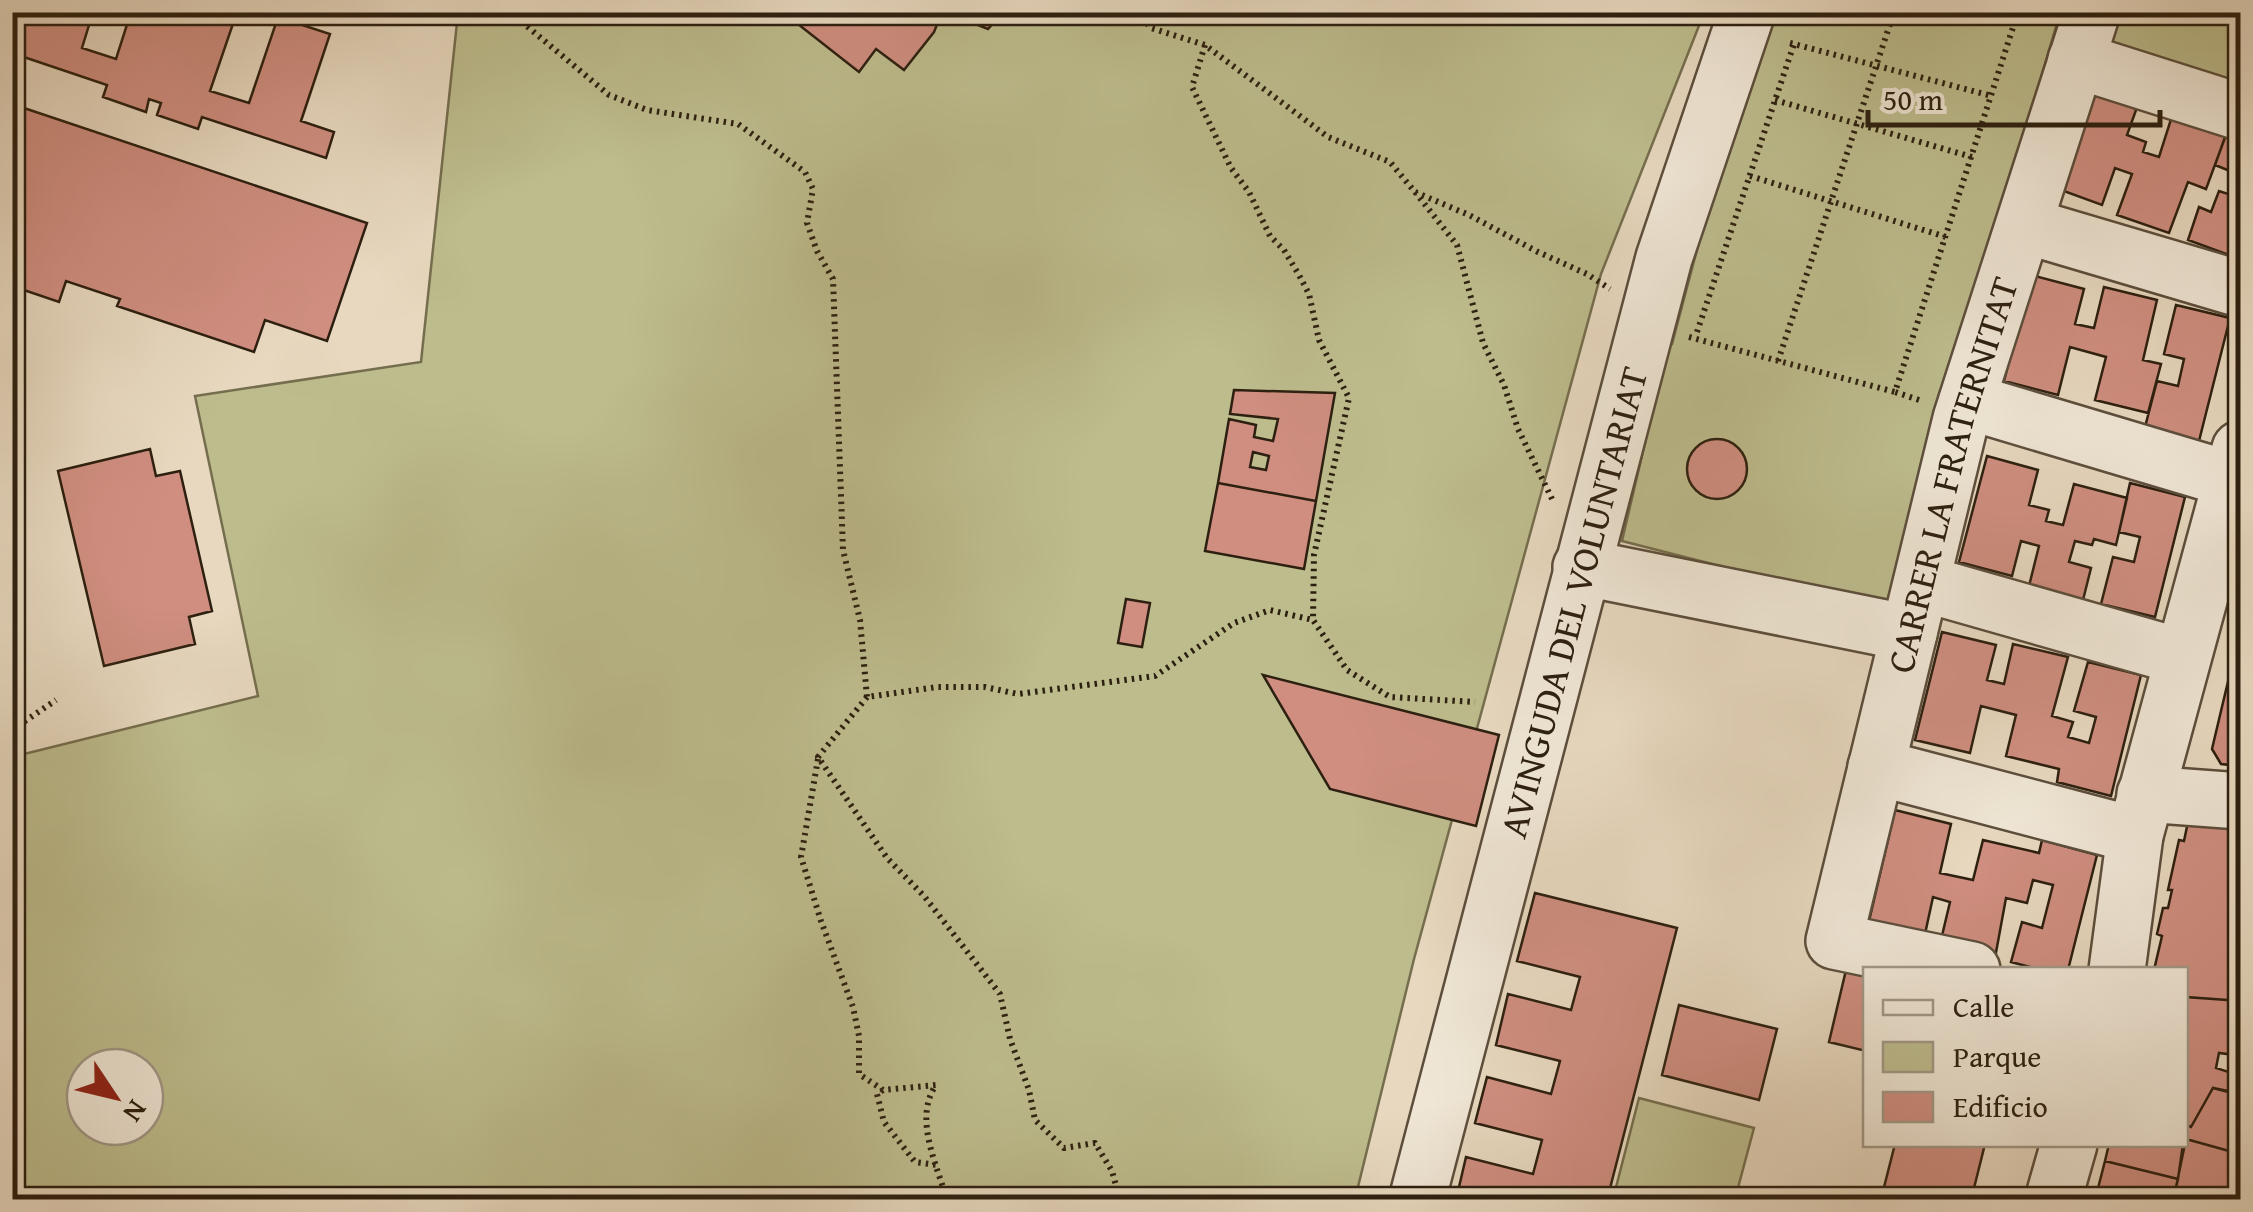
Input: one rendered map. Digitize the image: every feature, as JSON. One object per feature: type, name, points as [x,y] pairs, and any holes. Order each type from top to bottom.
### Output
[{"type":"street","name":"AVINGUDA DEL VOLUNTARIAT","points":[[1417,1200],[1581,566],[1676,329],[1664,258],[1761,26]]},
{"type":"street","points":[[2084,36],[2240,112]]},
{"type":"street","name":"CARRER LA FRATERNITAT","points":[[1958,967],[1834,941],[1916,608],[1948,402],[2024,225],[2084,36]]},
{"type":"street","points":[[2024,225],[2240,290]]},
{"type":"street","points":[[1948,402],[2236,464],[2140,814],[2117,967]]},
{"type":"street","points":[[1581,566],[1916,608],[2182,657]]},
{"type":"street","points":[[1876,766],[2140,814],[2240,801]]},
{"type":"street","points":[[2053,1200],[2068,1147]]},
{"type":"path","points":[[510,12],[609,95],[646,110],[738,124],[805,172],[813,189],[806,223],[833,279],[843,550],[860,620],[867,697]]},
{"type":"path","points":[[1137,12],[1152,28],[1205,44],[1328,137],[1390,162],[1458,244],[1482,343],[1553,502]]},
{"type":"path","points":[[1778,361],[1894,12]]},
{"type":"path","points":[[1895,392],[2018,12]]},
{"type":"path","points":[[1761,26],[1794,44],[1992,96]]},
{"type":"path","points":[[1205,44],[1192,88],[1231,168],[1309,294],[1319,340],[1349,398],[1314,554],[1313,620],[1348,670],[1390,697],[1475,702]]},
{"type":"path","points":[[1676,329],[1750,176],[1794,44]]},
{"type":"path","points":[[1775,100],[1972,156]]},
{"type":"path","points":[[1750,176],[1946,237]]},
{"type":"path","points":[[1415,192],[1469,214],[1587,274],[1676,329],[1778,361],[1948,402]]},
{"type":"path","points":[[947,1200],[926,1128],[928,1097],[936,1085],[882,1090],[859,1074],[859,1036],[853,1007],[801,857],[818,756],[867,697],[936,687],[985,687],[1018,694],[1155,676],[1234,623],[1270,610],[1313,620]]},
{"type":"path","points":[[12,730],[56,700]]},
{"type":"path","points":[[818,756],[887,858],[924,896],[1000,994],[1034,1120],[1064,1148],[1096,1143],[1112,1171],[1120,1200]]},
{"type":"path","points":[[882,1090],[878,1094],[884,1122],[915,1162],[937,1165]]},
{"type":"green space","points":[[458,13],[1704,13],[1601,274],[1414,959],[1355,1199],[13,1199],[12,757],[258,696],[195,396],[421,362]]},
{"type":"green space","points":[[1764,13],[2060,13],[1959,356],[1893,610],[1622,541],[1668,344],[1672,344]]},
{"type":"green space","points":[[2117,13],[2240,13],[2240,99],[2104,50]]},
{"type":"green space","points":[[1639,1098],[1754,1128],[1735,1199],[1613,1199]]},
{"type":"building","points":[[12,12],[93,12],[82,48],[116,59],[131,12],[237,12],[210,91],[249,103],[278,17],[330,34],[301,121],[334,132],[326,158],[202,117],[198,129],[157,115],[161,103],[149,99],[146,112],[103,97],[107,85],[12,53]]},
{"type":"building","points":[[804,12],[942,12],[934,32],[904,70],[876,49],[859,72],[794,21]]},
{"type":"building","points":[[962,12],[1003,12],[988,29],[960,18]]},
{"type":"building","points":[[2087,81],[2140,99],[2127,135],[2146,142],[2143,152],[2159,157],[2172,116],[2226,135],[2206,189],[2188,182],[2169,233],[2117,215],[2132,174],[2115,168],[2102,205],[2050,186]]},
{"type":"building","points":[[12,104],[367,223],[327,341],[265,320],[254,352],[117,306],[120,299],[66,281],[59,302],[12,286]]},
{"type":"building","points":[[2230,123],[2240,127],[2240,259],[2188,240],[2199,207],[2211,212],[2219,191],[2228,194],[2235,173],[2215,165]]},
{"type":"building","points":[[2031,275],[2084,289],[2075,324],[2094,328],[2104,287],[2157,300],[2143,360],[2161,364],[2148,413],[2095,400],[2106,357],[2070,347],[2058,395],[2004,381]]},
{"type":"building","points":[[2176,305],[2230,318],[2199,441],[2145,427],[2157,381],[2178,386],[2184,359],[2164,354]]},
{"type":"building","points":[[1234,390],[1335,393],[1316,501],[1218,483],[1229,419],[1256,425],[1254,437],[1273,441],[1278,419],[1230,414]],"holes":[[[1253,452],[1269,456],[1266,470],[1250,467]]]},
{"type":"building","points":[[1717,439],[1738,448],[1747,469],[1738,490],[1717,499],[1696,490],[1687,469],[1696,448]]},
{"type":"building","points":[[150,449],[156,476],[180,471],[212,611],[189,617],[195,644],[104,666],[58,471]]},
{"type":"building","points":[[1987,456],[2038,470],[2029,505],[2049,510],[2046,521],[2063,525],[2074,484],[2127,498],[2116,545],[2094,539],[2092,545],[2075,541],[2069,562],[2091,568],[2083,600],[2029,586],[2039,546],[2021,541],[2012,576],[1959,562]]},
{"type":"building","points":[[1218,483],[1316,501],[1304,569],[1205,551]]},
{"type":"building","points":[[2130,483],[2185,497],[2155,617],[2101,604],[2113,557],[2134,562],[2140,537],[2119,532]]},
{"type":"building","points":[[1126,599],[1150,603],[1142,647],[1118,643]]},
{"type":"building","points":[[1942,632],[1996,645],[1987,680],[2004,684],[2013,644],[2068,657],[2052,716],[2073,722],[2068,737],[2089,743],[2096,717],[2074,711],[2088,662],[2141,675],[2111,796],[2057,782],[2059,769],[2006,756],[2016,715],[1981,706],[1970,753],[1915,740]]},
{"type":"building","points":[[2240,632],[2240,692],[2226,690]]},
{"type":"building","points":[[1263,675],[1499,735],[1476,826],[1330,789]]},
{"type":"building","points":[[2226,690],[2240,692],[2240,766],[2221,764],[2212,749]]},
{"type":"building","points":[[1895,810],[1951,824],[1940,873],[1973,880],[1983,840],[2039,853],[2042,840],[2097,855],[2069,967],[2030,967],[2011,962],[2022,922],[2042,928],[2053,885],[2033,880],[2027,903],[2006,898],[1995,958],[1940,944],[1950,902],[1933,897],[1925,934],[1869,921]]},
{"type":"building","points":[[2240,813],[2240,1001],[2188,997],[2188,967],[2155,967],[2162,936],[2157,934],[2163,908],[2168,908],[2179,840],[2184,841],[2189,817]]},
{"type":"building","points":[[1535,893],[1677,928],[1607,1200],[1456,1200],[1466,1157],[1533,1174],[1542,1140],[1475,1123],[1487,1077],[1551,1094],[1560,1061],[1496,1045],[1508,994],[1571,1010],[1580,977],[1517,961]]},
{"type":"building","points":[[1846,970],[1863,974],[1863,1050],[1829,1042]]},
{"type":"building","points":[[2188,997],[2240,1001],[2240,1035],[2235,1055],[2219,1053],[2216,1068],[2232,1073],[2228,1091],[2213,1088],[2191,1127]]},
{"type":"building","points":[[1679,1005],[1777,1029],[1759,1100],[1662,1075]]},
{"type":"building","points":[[2213,1088],[2240,1095],[2240,1154],[2188,1140],[2188,1126],[2191,1127]]},
{"type":"building","points":[[2188,1140],[2240,1154],[2240,1200],[2174,1197]]},
{"type":"building","points":[[1894,1147],[1984,1147],[1971,1200],[1859,1200],[1871,1193],[1881,1199]]},
{"type":"building","points":[[2108,1147],[2183,1147],[2178,1179],[2105,1161]]},
{"type":"building","points":[[2105,1161],[2178,1179],[2173,1200],[2095,1200]]}]
